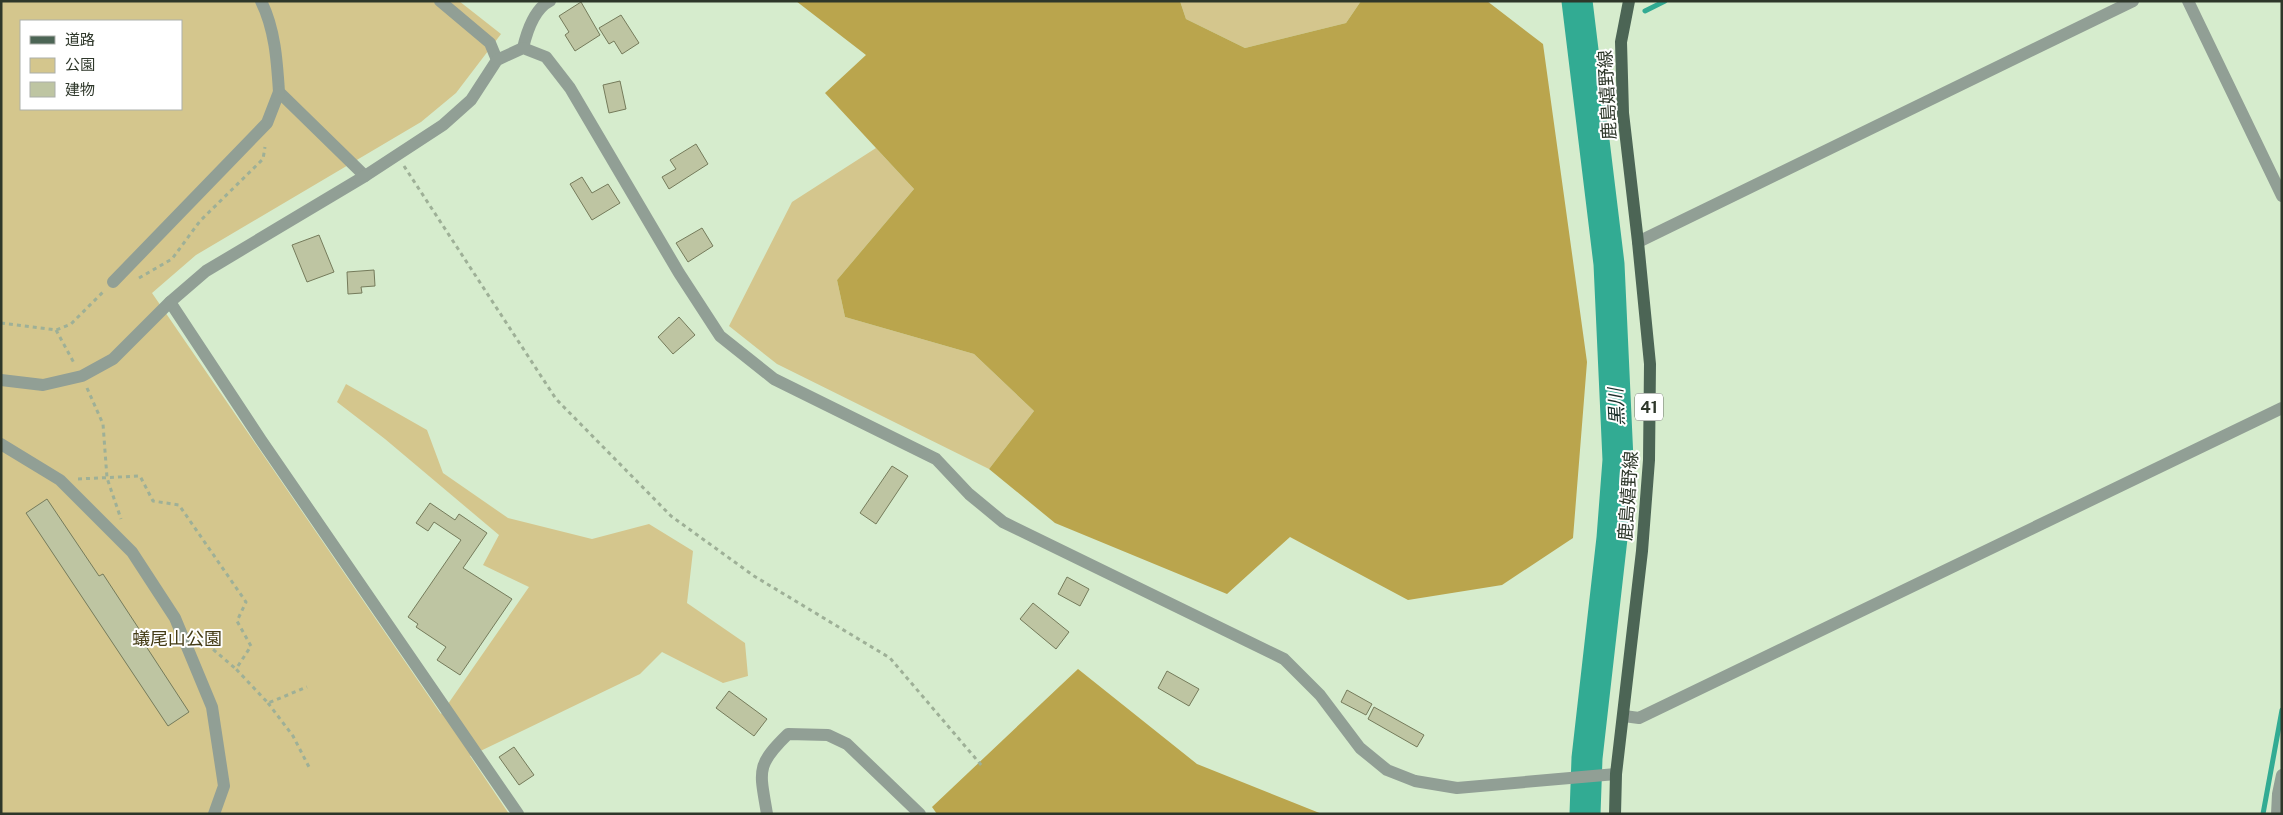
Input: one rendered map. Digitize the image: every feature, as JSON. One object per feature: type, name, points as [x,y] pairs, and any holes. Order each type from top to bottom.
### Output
[{"type":"main road","name":"鹿島嬉野線","points":[[1616,814],[1616,774],[1642,551],[1648,460],[1650,364],[1623,113],[1621,42],[1629,1]]},
{"type":"street","points":[[112,282],[267,123],[279,92],[277,57],[268,15],[261,1]]},
{"type":"street","points":[[440,1],[490,43],[497,60]]},
{"type":"street","points":[[524,48],[528,28],[544,4],[550,1]]},
{"type":"street","points":[[1638,242],[2133,1]]},
{"type":"street","points":[[2188,1],[2282,196]]},
{"type":"street","points":[[1,380],[43,385],[82,376],[113,359],[170,302],[206,271],[365,176],[443,126],[471,100],[497,60],[524,48],[546,58],[570,88],[679,273],[720,336],[774,379],[936,459],[969,494],[1003,522],[1284,659],[1320,695],[1360,748],[1386,770],[1415,781],[1457,788],[1616,774]]},
{"type":"street","points":[[279,92],[365,176]]},
{"type":"street","points":[[170,302],[267,448],[518,814]]},
{"type":"street","points":[[1624,716],[1638,718],[2282,408]]},
{"type":"street","points":[[1,444],[60,480],[132,552],[175,618],[212,707],[224,786],[214,814]]},
{"type":"street","points":[[767,814],[761,773],[769,752],[788,734],[828,736],[847,744],[920,814]]},
{"type":"street","points":[[2277,814],[2278,794],[2282,775]]},
{"type":"path","points":[[397,155],[556,399],[671,516],[754,576],[890,658],[982,766]]},
{"type":"path","points":[[56,330],[82,376],[103,424],[108,478],[123,524]]},
{"type":"path","points":[[60,480],[140,476],[152,501],[179,506],[246,602],[237,621],[251,646],[236,669]]},
{"type":"path","points":[[198,637],[236,669],[268,703],[293,736],[308,767]]},
{"type":"path","points":[[268,703],[307,687]]},
{"type":"green space","name":"蟻尾山公園","points":[[1,1],[459,1],[501,34],[456,93],[421,122],[196,255],[152,293],[441,714],[529,587],[483,565],[499,535],[385,439],[337,402],[346,384],[427,430],[443,473],[508,518],[592,539],[649,524],[693,551],[687,603],[745,643],[748,676],[723,683],[662,652],[640,674],[470,756],[509,814],[1,814]]},
{"type":"green space","points":[[1180,1],[1361,1],[1346,23],[1245,48],[1186,19]]},
{"type":"green space","points":[[876,148],[914,189],[837,280],[845,317],[974,354],[1034,411],[989,469],[777,364],[729,326],[792,202]]},
{"type":"shaded area","points":[[796,1],[1180,1],[1186,19],[1245,48],[1346,23],[1361,1],[1487,1],[1543,44],[1587,362],[1573,538],[1502,585],[1408,600],[1290,537],[1227,594],[1055,523],[989,469],[1034,411],[974,354],[845,317],[837,280],[914,189],[825,93],[866,55]]},
{"type":"shaded area","points":[[1078,669],[1197,764],[1322,814],[937,814],[932,807]]},
{"type":"building","points":[[581,2],[600,35],[575,51],[565,35],[569,32],[559,16]]},
{"type":"building","points":[[621,15],[639,43],[622,54],[614,41],[609,44],[599,28]]},
{"type":"building","points":[[620,81],[626,109],[609,113],[603,85]]},
{"type":"building","points":[[696,144],[708,164],[669,189],[662,177],[676,169],[670,160]]},
{"type":"building","points":[[582,177],[592,193],[608,184],[620,203],[592,220],[570,184]]},
{"type":"building","points":[[702,228],[713,246],[688,262],[676,243]]},
{"type":"building","points":[[319,235],[334,272],[307,282],[292,245]]},
{"type":"building","points":[[374,270],[375,286],[361,287],[362,293],[348,294],[347,272]]},
{"type":"building","points":[[679,317],[695,335],[673,354],[658,337]]},
{"type":"building","points":[[892,466],[908,476],[876,524],[860,513]]},
{"type":"building","points":[[47,499],[99,576],[103,574],[141,632],[138,634],[189,712],[168,726],[26,513]]},
{"type":"building","points":[[430,503],[455,520],[459,514],[487,533],[463,568],[512,599],[460,675],[437,660],[446,647],[416,627],[418,624],[408,617],[461,540],[434,522],[428,531],[416,523]]},
{"type":"building","points":[[1067,577],[1089,589],[1080,606],[1058,594]]},
{"type":"building","points":[[1033,603],[1069,632],[1056,649],[1020,619]]},
{"type":"building","points":[[1167,671],[1199,689],[1189,706],[1158,688]]},
{"type":"building","points":[[1347,690],[1372,704],[1366,715],[1341,702]]},
{"type":"building","points":[[729,691],[767,719],[754,736],[716,708]]},
{"type":"building","points":[[1374,707],[1424,735],[1417,747],[1368,719]]},
{"type":"building","points":[[514,747],[534,775],[519,785],[499,757]]},
{"type":"waterway","name":"黒川","points":[[1577,1],[1609,264],[1618,460],[1612,538],[1587,758],[1585,814]]},
{"type":"waterway","points":[[1645,11],[1665,1]]},
{"type":"waterway","points":[[2263,814],[2282,710]]}]
